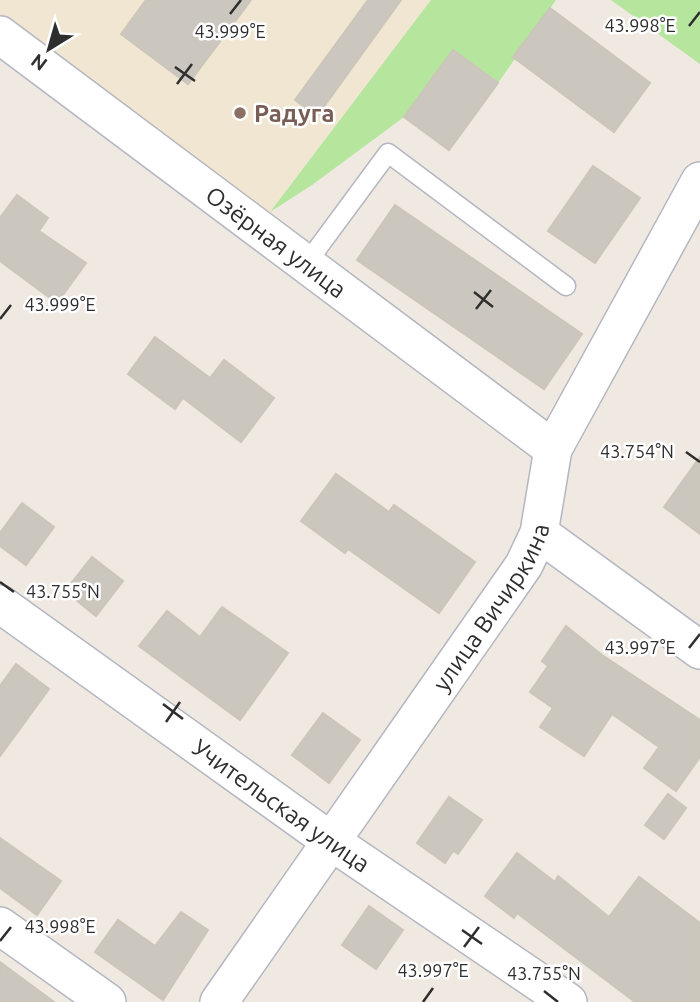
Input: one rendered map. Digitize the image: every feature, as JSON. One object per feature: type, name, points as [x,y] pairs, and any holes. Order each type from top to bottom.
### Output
[{"type":"street","name":"Озёрная улица","points":[[0,35],[553,449]]},
{"type":"street","name":"улица Вичиркина","points":[[219,1002],[524,565],[539,533],[553,449],[700,181]]},
{"type":"street","points":[[539,533],[700,650]]},
{"type":"street","name":"Учительская улица","points":[[0,604],[332,842],[568,1002]]},
{"type":"street","points":[[0,926],[107,1002]]},
{"type":"lane","points":[[306,264],[388,153],[566,286]]},
{"type":"shaded area","name":"Радуга","points":[[0,0],[431,0],[269,212],[0,15]]},
{"type":"green space","points":[[431,0],[556,0],[498,83],[453,51],[404,117],[312,185],[270,212]]},
{"type":"green space","points":[[611,0],[700,0],[700,64]]},
{"type":"building","points":[[146,0],[251,0],[188,84],[121,34]]},
{"type":"building","points":[[368,0],[401,0],[317,116],[295,100]]},
{"type":"building","points":[[550,8],[650,83],[614,132],[513,57]]},
{"type":"building","points":[[453,50],[498,83],[449,150],[404,117]]},
{"type":"building","points":[[593,166],[640,198],[595,263],[548,231]]},
{"type":"building","points":[[17,195],[48,218],[39,231],[86,263],[57,303],[0,261],[0,218]]},
{"type":"building","points":[[395,205],[582,334],[544,389],[357,260]]},
{"type":"building","points":[[155,337],[210,378],[224,360],[274,398],[241,442],[183,398],[175,409],[128,374]]},
{"type":"building","points":[[700,457],[700,534],[664,507]]},
{"type":"building","points":[[336,474],[389,512],[394,505],[475,562],[439,613],[348,549],[345,553],[301,521]]},
{"type":"building","points":[[22,503],[54,527],[26,565],[0,546],[0,533]]},
{"type":"building","points":[[92,557],[123,581],[96,616],[65,591]]},
{"type":"building","points":[[222,607],[288,653],[240,720],[139,646],[167,611],[200,637]]},
{"type":"building","points":[[566,626],[602,655],[700,720],[700,757],[676,791],[644,768],[659,747],[612,714],[584,756],[540,727],[553,708],[530,692],[548,666],[542,661]]},
{"type":"building","points":[[16,664],[49,689],[0,756],[0,686]]},
{"type":"building","points":[[323,713],[360,740],[329,783],[292,755]]},
{"type":"building","points":[[668,794],[686,808],[664,839],[645,825]]},
{"type":"building","points":[[449,797],[482,820],[458,854],[453,851],[445,863],[417,843]]},
{"type":"building","points":[[0,838],[61,881],[37,915],[0,888]]},
{"type":"building","points":[[517,853],[555,882],[558,876],[609,917],[639,877],[700,923],[700,1002],[635,1002],[517,913],[514,918],[485,896]]},
{"type":"building","points":[[369,906],[403,930],[376,969],[342,945]]},
{"type":"building","points":[[181,912],[208,930],[163,1000],[95,952],[118,920],[155,946]]},
{"type":"building","points":[[0,962],[54,1002],[0,1002]]},
{"type":"place","name":"Радуга","points":[[240,113]]}]
